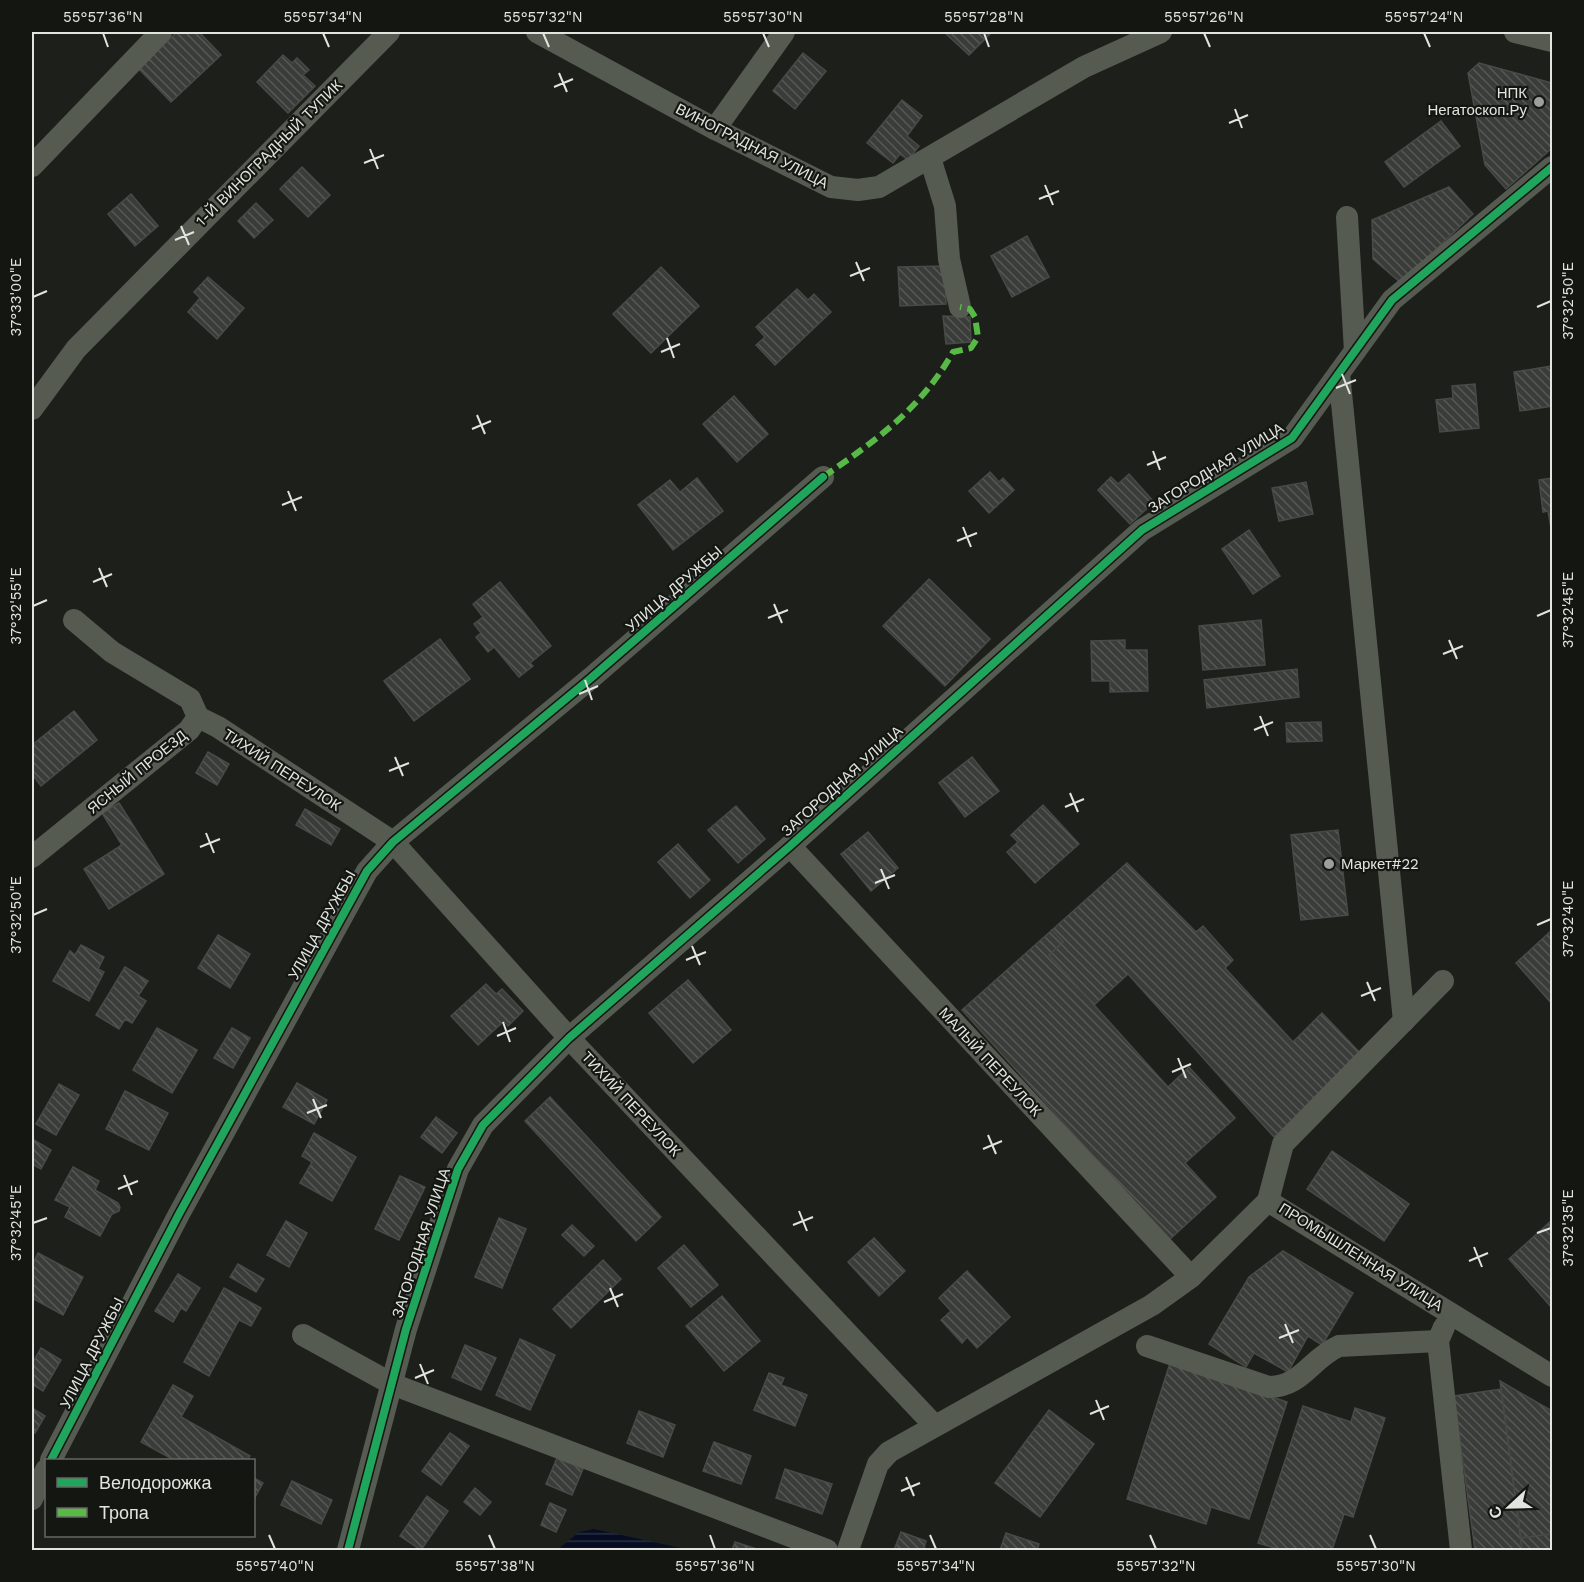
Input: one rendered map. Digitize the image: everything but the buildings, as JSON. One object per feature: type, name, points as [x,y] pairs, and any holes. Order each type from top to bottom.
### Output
[{"type":"street","points":[[32,166],[162,32]]},
{"type":"street","name":"1-Й ВИНОГРАДНЫЙ ТУПИК","points":[[32,409],[76,349],[389,32]]},
{"type":"street","name":"ВИНОГРАДНАЯ УЛИЦА","points":[[537,32],[715,129],[831,187],[849,189],[879,187],[1084,67],[1161,32]]},
{"type":"street","points":[[715,129],[784,32]]},
{"type":"street","points":[[1515,32],[1552,41]]},
{"type":"street","points":[[930,158],[945,206],[949,259],[960,307]]},
{"type":"street","name":"ЗАГОРОДНАЯ УЛИЦА","points":[[348,1551],[406,1329],[458,1169],[483,1125],[568,1038],[790,846],[1142,530],[1293,438],[1392,300],[1552,167]]},
{"type":"street","points":[[1347,217],[1355,351]]},
{"type":"street","points":[[1339,373],[1404,1021]]},
{"type":"street","name":"УЛИЦА ДРУЖБЫ","points":[[52,1459],[178,1214],[361,882],[393,842],[591,678],[824,477]]},
{"type":"street","name":"ЯСНЫЙ ПРОЕЗД","points":[[32,857],[189,730],[198,717],[190,699],[111,652],[74,620]]},
{"type":"street","name":"ТИХИЙ ПЕРЕУЛОК","points":[[198,717],[218,727],[393,842],[568,1038],[934,1425]]},
{"type":"street","name":"МАЛЫЙ ПЕРЕУЛОК","points":[[790,846],[1191,1277]]},
{"type":"street","points":[[1268,1200],[1282,1144],[1443,981]]},
{"type":"street","name":"ПРОМЫШЛЕННАЯ УЛИЦА","points":[[848,1551],[878,1464],[889,1452],[1152,1305],[1191,1277],[1268,1200],[1552,1376]]},
{"type":"street","points":[[1450,1312],[1438,1341],[1461,1551]]},
{"type":"street","points":[[303,1335],[392,1384],[827,1551]]},
{"type":"street","points":[[1147,1346],[1269,1387],[1285,1386],[1297,1380],[1326,1352],[1339,1346],[1438,1341]]},
{"type":"street","points":[[32,1499],[45,1472]]},
{"type":"water","points":[[594,1529],[690,1550],[557,1550],[579,1532]]},
{"type":"marked path","points":[[823,477],[879,437],[912,407],[927,391],[953,352],[971,348],[978,337],[975,317],[970,309],[960,307]]},
{"type":"cycle path","points":[[348,1550],[406,1329],[458,1169],[483,1125],[569,1038],[790,846],[1142,530],[1292,438],[1392,300],[1552,167]]},
{"type":"cycle path","points":[[52,1459],[179,1214],[367,871],[393,842],[591,678],[823,477]]},
{"type":"place","name":"НПК Негатоскоп.Ру","points":[[1539,102]]},
{"type":"place","name":"Маркет#22","points":[[1329,864]]}]
